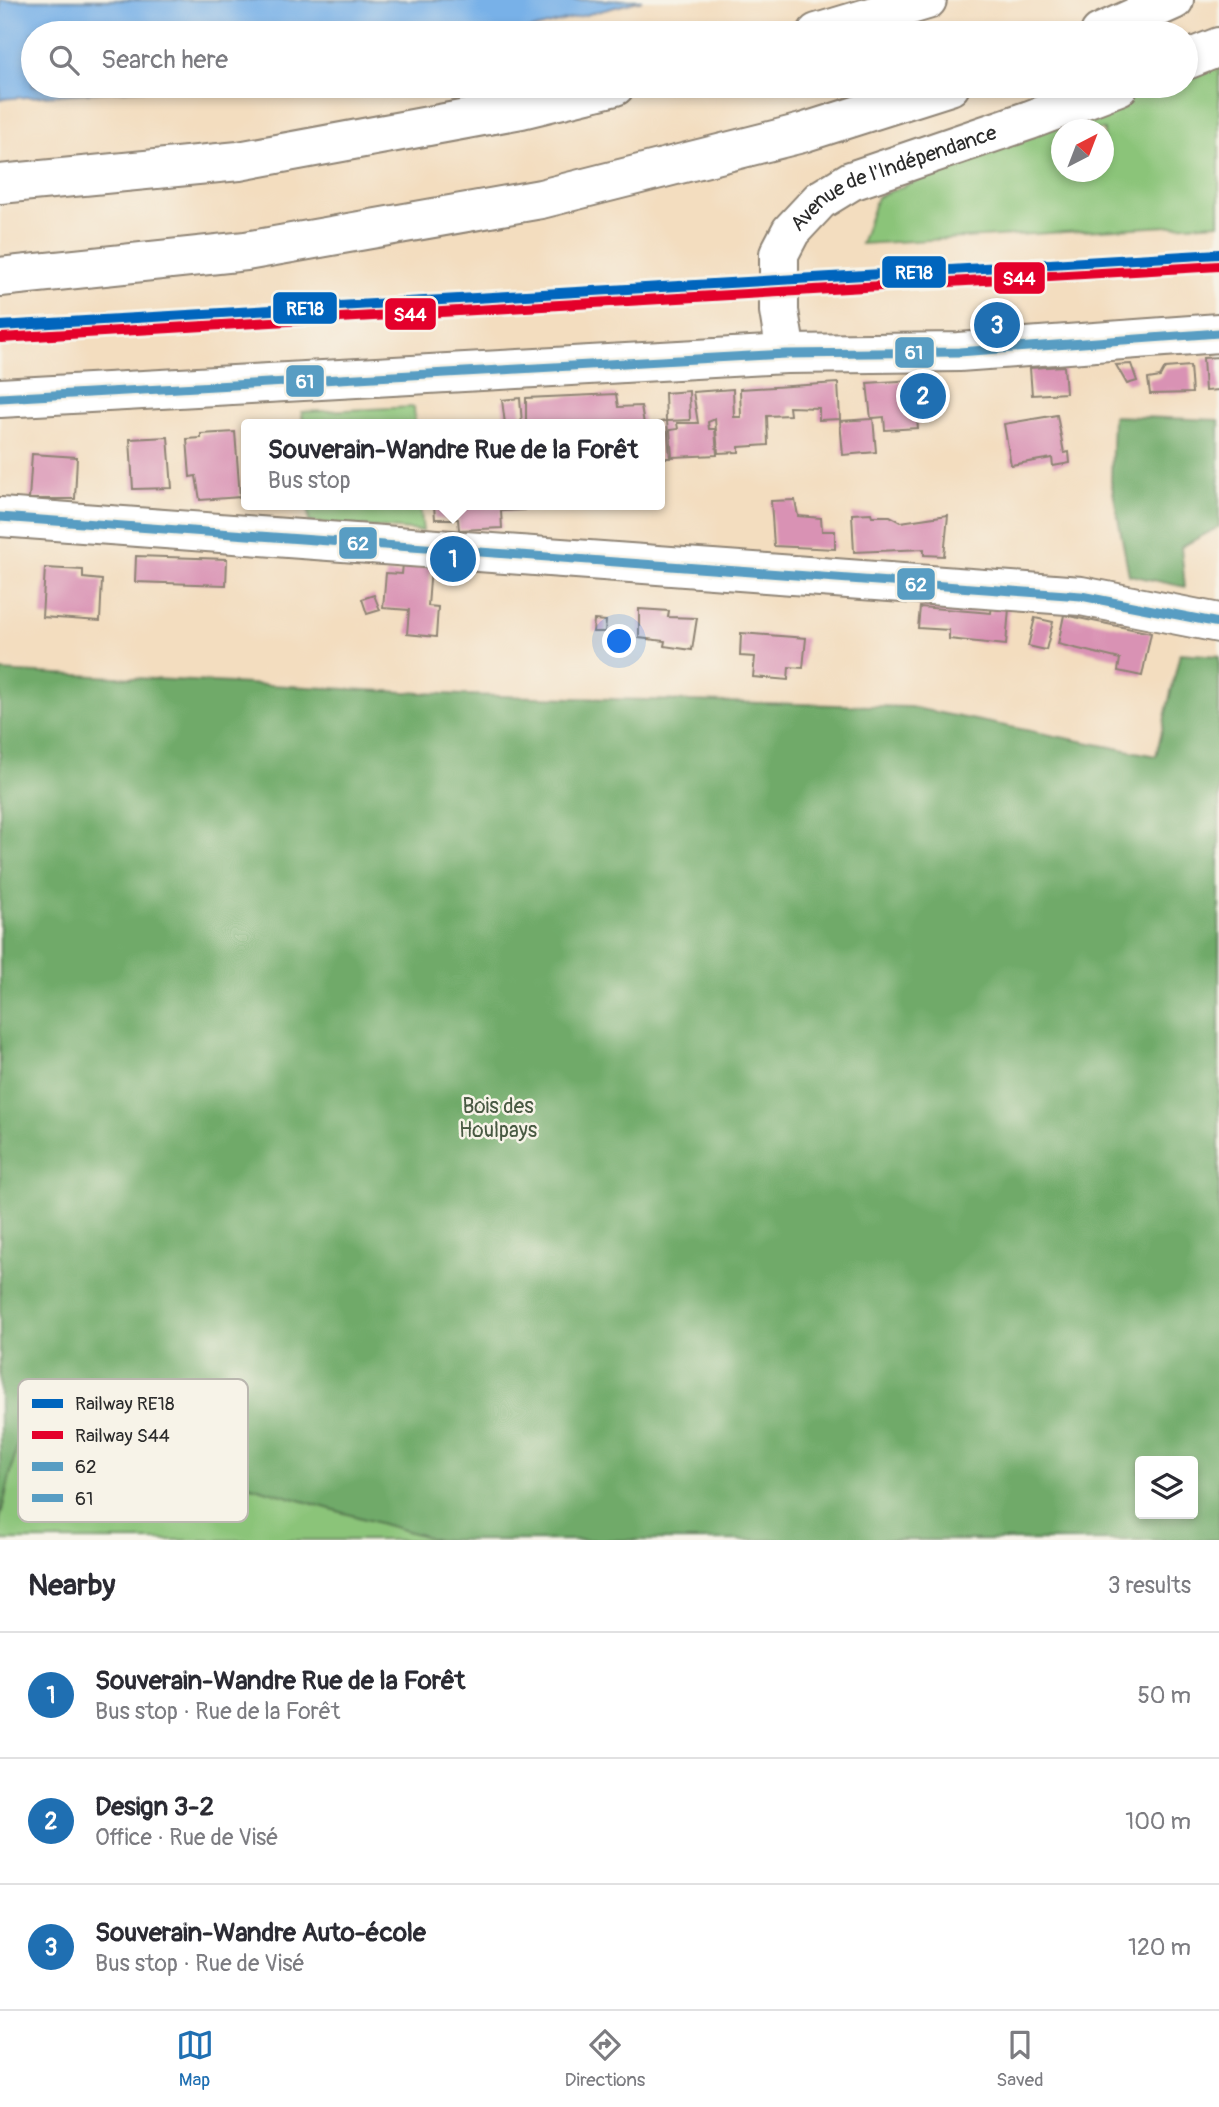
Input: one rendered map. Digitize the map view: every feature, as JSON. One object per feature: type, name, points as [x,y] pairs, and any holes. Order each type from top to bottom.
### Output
[{"type":"main road","points":[[857,21],[927,0]]},
{"type":"main road","points":[[1127,21],[1174,0]]},
{"type":"main road","points":[[1198,55],[1219,47]]},
{"type":"main road","points":[[0,184],[239,161],[521,109],[566,98]]},
{"type":"main road","points":[[0,277],[246,251],[541,199],[802,133],[912,98]]},
{"type":"main road","name":"Avenue de l'Indépendance","points":[[786,355],[779,311],[779,254],[790,231],[820,200],[850,181],[1088,98]]},
{"type":"main road","points":[[0,398],[786,355],[959,352],[1219,333]]},
{"type":"main road","points":[[0,517],[1081,597],[1219,623]]},
{"type":"green space","points":[[1219,55],[1219,223],[861,244],[877,197],[1051,125],[1051,182],[1114,182],[1114,119],[1065,119],[1116,98],[1198,98],[1198,64]]},
{"type":"green space","points":[[414,407],[415,419],[303,419],[302,412]]},
{"type":"green space","points":[[1113,416],[1219,420],[1219,527],[1181,547],[1185,587],[1129,575],[1111,481]]},
{"type":"green space","points":[[308,510],[421,510],[423,531],[309,522]]},
{"type":"green space","name":"Bois des Houlpays","points":[[1180,653],[1219,656],[1219,1540],[438,1540],[248,1485],[248,1379],[18,1379],[18,1442],[0,1519],[0,671],[463,695],[910,707],[1156,756]]},
{"type":"green space","points":[[18,1438],[18,1522],[248,1522],[248,1485],[438,1540],[0,1540],[0,1519]]},
{"type":"water","points":[[0,0],[642,0],[562,21],[21,21],[21,98],[0,99]]},
{"type":"building","points":[[1219,357],[1219,390],[1205,391],[1203,358]]},
{"type":"building","points":[[1131,364],[1137,381],[1127,384],[1116,365]]},
{"type":"building","points":[[1064,366],[1066,393],[1032,395],[1030,368]]},
{"type":"building","points":[[1190,366],[1192,393],[1150,394],[1148,379],[1160,377],[1165,368]]},
{"type":"building","points":[[930,379],[933,411],[916,412],[918,428],[885,430],[884,417],[873,418],[876,452],[843,455],[840,421],[871,419],[867,383]]},
{"type":"building","points":[[838,383],[840,419],[819,420],[819,408],[789,407],[790,415],[767,416],[768,445],[739,447],[739,452],[718,453],[715,419],[708,422],[709,429],[715,429],[717,455],[672,457],[670,430],[678,429],[677,423],[698,423],[693,392],[733,389],[734,417],[741,417],[740,389]]},
{"type":"building","points":[[689,391],[690,420],[667,421],[670,458],[665,458],[665,393]]},
{"type":"building","points":[[616,394],[618,407],[641,406],[643,419],[526,419],[526,398]]},
{"type":"building","points":[[520,398],[522,419],[504,419],[502,400]]},
{"type":"building","points":[[1057,415],[1064,453],[1069,452],[1070,463],[1053,466],[1052,458],[1011,465],[1004,424]]},
{"type":"building","points":[[235,432],[240,497],[200,500],[196,476],[190,477],[187,439],[201,438],[201,434]]},
{"type":"building","points":[[168,437],[172,488],[133,489],[130,439]]},
{"type":"building","points":[[32,454],[77,457],[75,499],[29,499]]},
{"type":"building","points":[[795,500],[798,516],[821,518],[822,531],[835,531],[835,549],[774,546],[771,501]]},
{"type":"building","points":[[434,510],[525,510],[501,511],[502,528],[459,530],[458,519],[435,519]]},
{"type":"building","points":[[871,513],[872,516],[890,516],[901,522],[948,515],[944,556],[924,555],[924,549],[854,552],[852,514]]},
{"type":"building","points":[[136,556],[227,559],[226,585],[135,582]]},
{"type":"building","points":[[403,564],[431,567],[428,606],[438,607],[436,637],[407,634],[409,610],[383,608],[386,573],[402,574]]},
{"type":"building","points":[[45,568],[83,570],[83,578],[102,580],[100,621],[42,617]]},
{"type":"building","points":[[374,595],[380,610],[367,614],[362,599]]},
{"type":"building","points":[[992,606],[1009,608],[1006,645],[949,639],[949,630],[918,628],[920,607],[991,613]]},
{"type":"building","points":[[639,609],[669,611],[668,617],[697,618],[692,650],[664,646],[665,641],[639,638]]},
{"type":"building","points":[[1064,615],[1151,633],[1142,676],[1118,671],[1120,659],[1058,644]]},
{"type":"building","points":[[1035,618],[1053,622],[1046,650],[1028,646]]},
{"type":"building","points":[[594,620],[606,621],[605,632],[593,632]]},
{"type":"building","points":[[741,633],[806,638],[803,668],[789,667],[788,680],[753,677],[755,657],[740,656]]},
{"type":"rail line","name":"RE18","points":[[0,326],[1219,254]]},
{"type":"rail line","name":"S44","points":[[1,338],[1219,266]]},
{"type":"transit line","name":"61","points":[[0,398],[786,354],[959,352],[1219,333]]},
{"type":"transit line","name":"62","points":[[0,517],[1081,596],[1219,623]]},
{"type":"place","name":"Souverain-Wandre Auto-école","points":[[997,325]]},
{"type":"place","name":"Design 3-2","points":[[923,396]]},
{"type":"place","name":"Souverain-Wandre Rue de la Forêt","points":[[453,559]]}]
